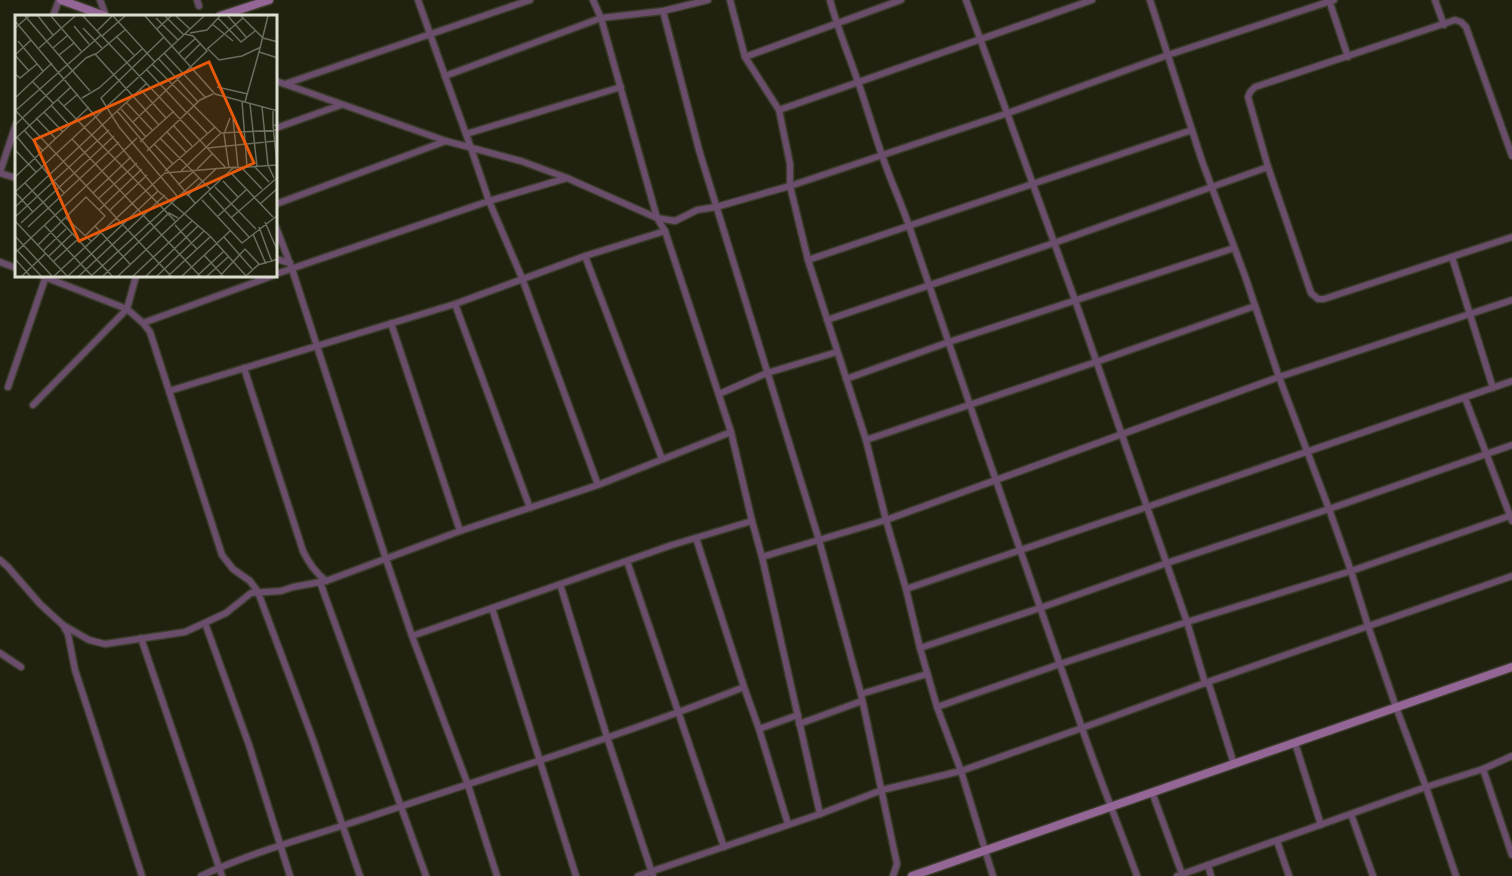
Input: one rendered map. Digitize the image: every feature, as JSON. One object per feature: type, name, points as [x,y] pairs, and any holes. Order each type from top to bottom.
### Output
[{"type":"street","points":[[53,15],[60,0],[102,15]]},
{"type":"street","points":[[100,0],[105,15]]},
{"type":"street","points":[[223,15],[269,0]]},
{"type":"street","points":[[418,0],[489,201],[522,278],[598,485]]},
{"type":"street","points":[[285,84],[530,0]]},
{"type":"street","points":[[593,0],[601,18],[657,218],[665,231],[731,432],[762,557],[820,814]]},
{"type":"street","points":[[445,76],[601,18],[663,11],[708,0]]},
{"type":"street","points":[[730,0],[745,57],[779,110],[790,164],[790,186],[808,260],[866,440],[937,708],[961,771],[993,876]]},
{"type":"street","points":[[830,0],[881,154],[909,227],[1082,729],[1137,876]]},
{"type":"street","points":[[745,57],[901,0]]},
{"type":"street","points":[[966,0],[1034,183],[1167,562],[1205,683],[1209,685],[1234,764]]},
{"type":"street","points":[[779,110],[1092,0]]},
{"type":"street","points":[[1150,0],[1185,113],[1279,377],[1329,509],[1456,876]]},
{"type":"street","points":[[1435,0],[1443,25]]},
{"type":"street","points":[[278,82],[446,141],[521,161],[567,178],[657,218],[675,221],[697,210],[717,207],[790,186],[1008,113],[1168,55],[1330,1],[1348,57]]},
{"type":"street","points":[[663,11],[699,150],[819,540],[862,698],[897,864],[893,876]]},
{"type":"street","points":[[1512,156],[1466,27],[1461,22],[1455,21],[1255,87],[1248,97],[1268,167],[1311,293],[1318,298],[1324,299],[1512,237]]},
{"type":"street","points":[[466,134],[621,87]]},
{"type":"street","points":[[278,127],[342,105]]},
{"type":"street","points":[[15,127],[0,173],[15,178]]},
{"type":"street","points":[[808,260],[1192,130]]},
{"type":"street","points":[[278,203],[446,141]]},
{"type":"street","points":[[827,320],[929,287],[1268,167]]},
{"type":"street","points":[[278,273],[291,266],[567,178]]},
{"type":"street","points":[[169,391],[455,304],[585,256],[665,231]]},
{"type":"street","points":[[278,232],[412,636],[468,785],[497,876]]},
{"type":"street","points":[[846,380],[949,342],[1234,248]]},
{"type":"street","points":[[585,256],[662,459]]},
{"type":"street","points":[[1452,257],[1492,388]]},
{"type":"street","points":[[278,260],[291,266]]},
{"type":"street","points":[[0,262],[15,268]]},
{"type":"street","points":[[8,387],[43,278]]},
{"type":"street","points":[[49,278],[127,309],[143,323],[150,333],[222,555],[232,569],[250,581],[258,592],[344,826],[360,876]]},
{"type":"street","points":[[33,405],[127,309],[135,278]]},
{"type":"street","points":[[143,323],[267,278]]},
{"type":"street","points":[[762,557],[886,520],[1279,377],[1512,300]]},
{"type":"street","points":[[455,304],[530,508]]},
{"type":"street","points":[[866,440],[1255,306]]},
{"type":"street","points":[[391,323],[460,531]]},
{"type":"street","points":[[718,394],[767,373],[837,352]]},
{"type":"street","points":[[243,368],[306,558],[323,581],[426,876]]},
{"type":"street","points":[[906,589],[1512,381]]},
{"type":"street","points":[[937,708],[1060,664],[1512,517],[1466,398]]},
{"type":"street","points":[[0,560],[40,604],[63,625],[89,640],[111,644],[185,632],[230,611],[248,595],[281,591],[323,581],[460,531],[598,485],[731,432]]},
{"type":"street","points":[[920,648],[1512,445]]},
{"type":"street","points":[[412,636],[672,545],[752,521]]},
{"type":"street","points":[[696,538],[788,824]]},
{"type":"street","points":[[627,561],[723,846]]},
{"type":"street","points":[[638,876],[653,873],[882,790],[961,771],[1512,576]]},
{"type":"street","points":[[560,584],[607,737],[653,873]]},
{"type":"street","points":[[492,608],[576,876]]},
{"type":"street","points":[[205,623],[249,745],[290,876]]},
{"type":"street","points":[[63,625],[68,634],[75,670],[142,876]]},
{"type":"street","points":[[141,638],[222,876]]},
{"type":"street","points":[[0,653],[21,667]]},
{"type":"street","points":[[912,876],[1512,666]]},
{"type":"street","points":[[800,724],[927,674]]},
{"type":"street","points":[[201,876],[280,847],[679,713],[744,687]]},
{"type":"street","points":[[759,729],[798,716]]},
{"type":"street","points":[[1295,742],[1321,825]]},
{"type":"street","points":[[1152,792],[1180,875],[1426,787],[1483,769],[1512,756]]},
{"type":"street","points":[[1483,769],[1512,855]]},
{"type":"street","points":[[1351,814],[1373,876]]},
{"type":"street","points":[[1277,841],[1290,876]]},
{"type":"street","points":[[1208,865],[1211,876]]}]
